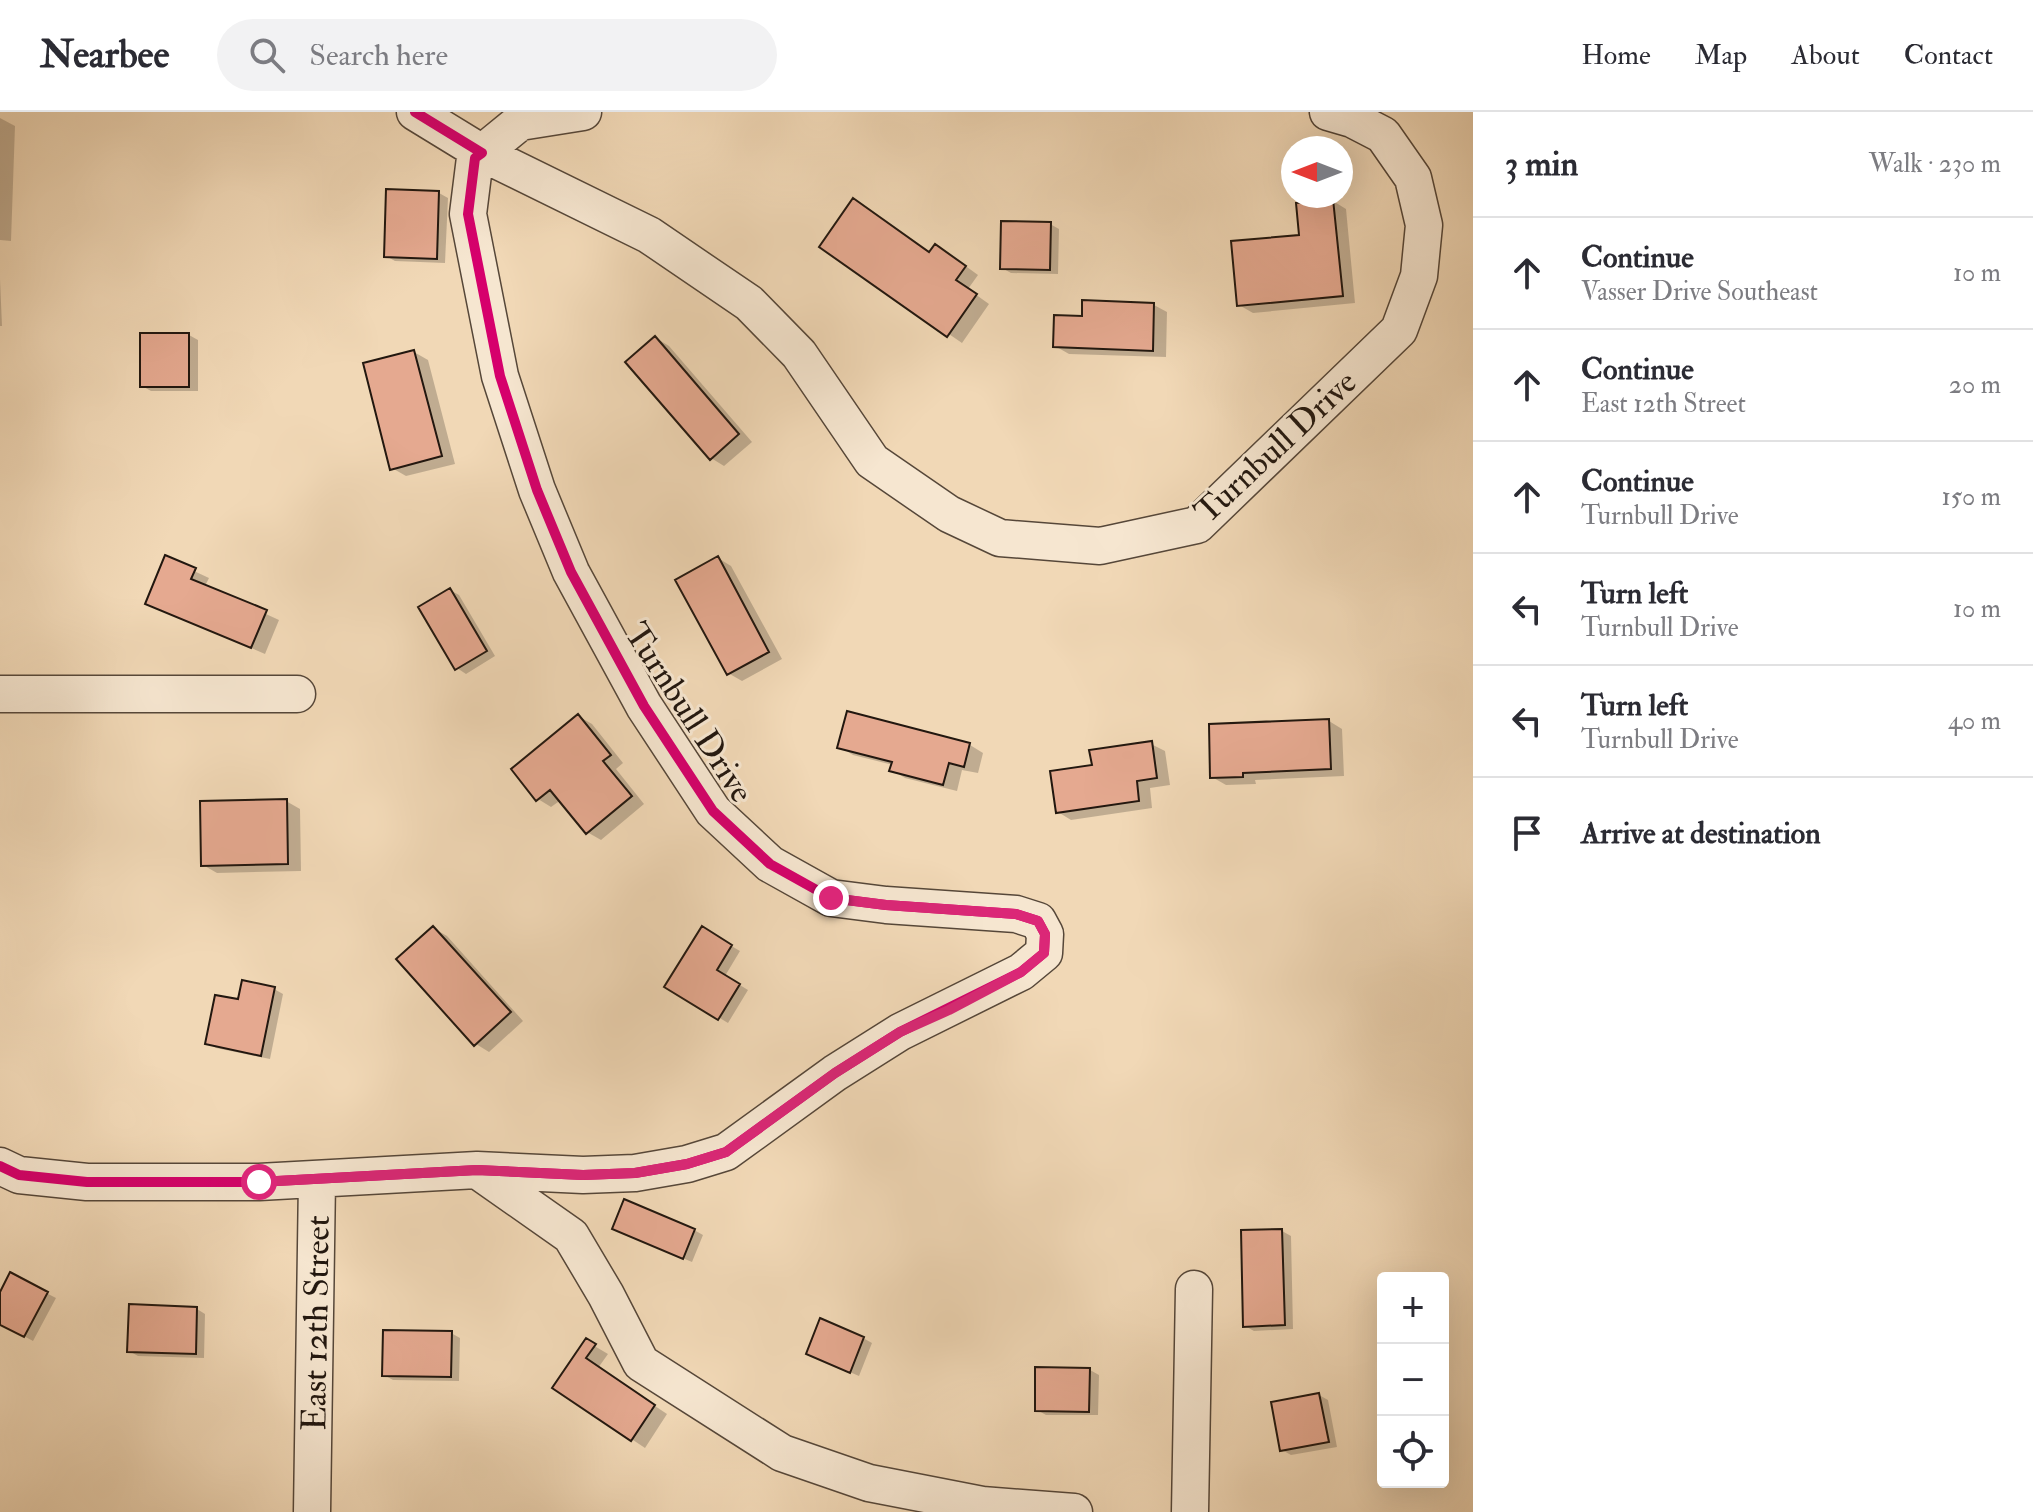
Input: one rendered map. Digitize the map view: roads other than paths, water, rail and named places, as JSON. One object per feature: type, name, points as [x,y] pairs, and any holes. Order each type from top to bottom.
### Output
[{"type":"street","name":"Turnbull Drive","points":[[415,112],[482,153],[649,235],[749,303],[799,354],[872,461],[949,514],[1000,538],[1100,546],[1197,525],[1399,330],[1419,276],[1422,250],[1424,225],[1413,178],[1383,135],[1352,119],[1328,112]]},
{"type":"street","points":[[482,153],[517,117],[583,112]]},
{"type":"street","name":"Turnbull Drive","points":[[411,1174],[477,1170],[583,1175],[635,1173],[687,1164],[726,1152],[835,1073],[900,1032],[1021,972],[1044,953],[1045,934],[1038,921],[1016,914],[831,898],[770,864],[713,811],[644,706],[571,572],[537,490],[500,376],[468,214],[475,158],[482,153]]},
{"type":"street","points":[[0,694],[297,694]]},
{"type":"street","points":[[0,1166],[19,1175],[87,1182],[317,1180]]},
{"type":"street","points":[[477,1170],[571,1236],[641,1363],[782,1453],[869,1483],[982,1505],[1074,1512]]},
{"type":"street","name":"East 12th Street","points":[[312,1512],[317,1180],[411,1174]]},
{"type":"street","points":[[1173,1512],[1190,1512],[1194,1289]]}]
